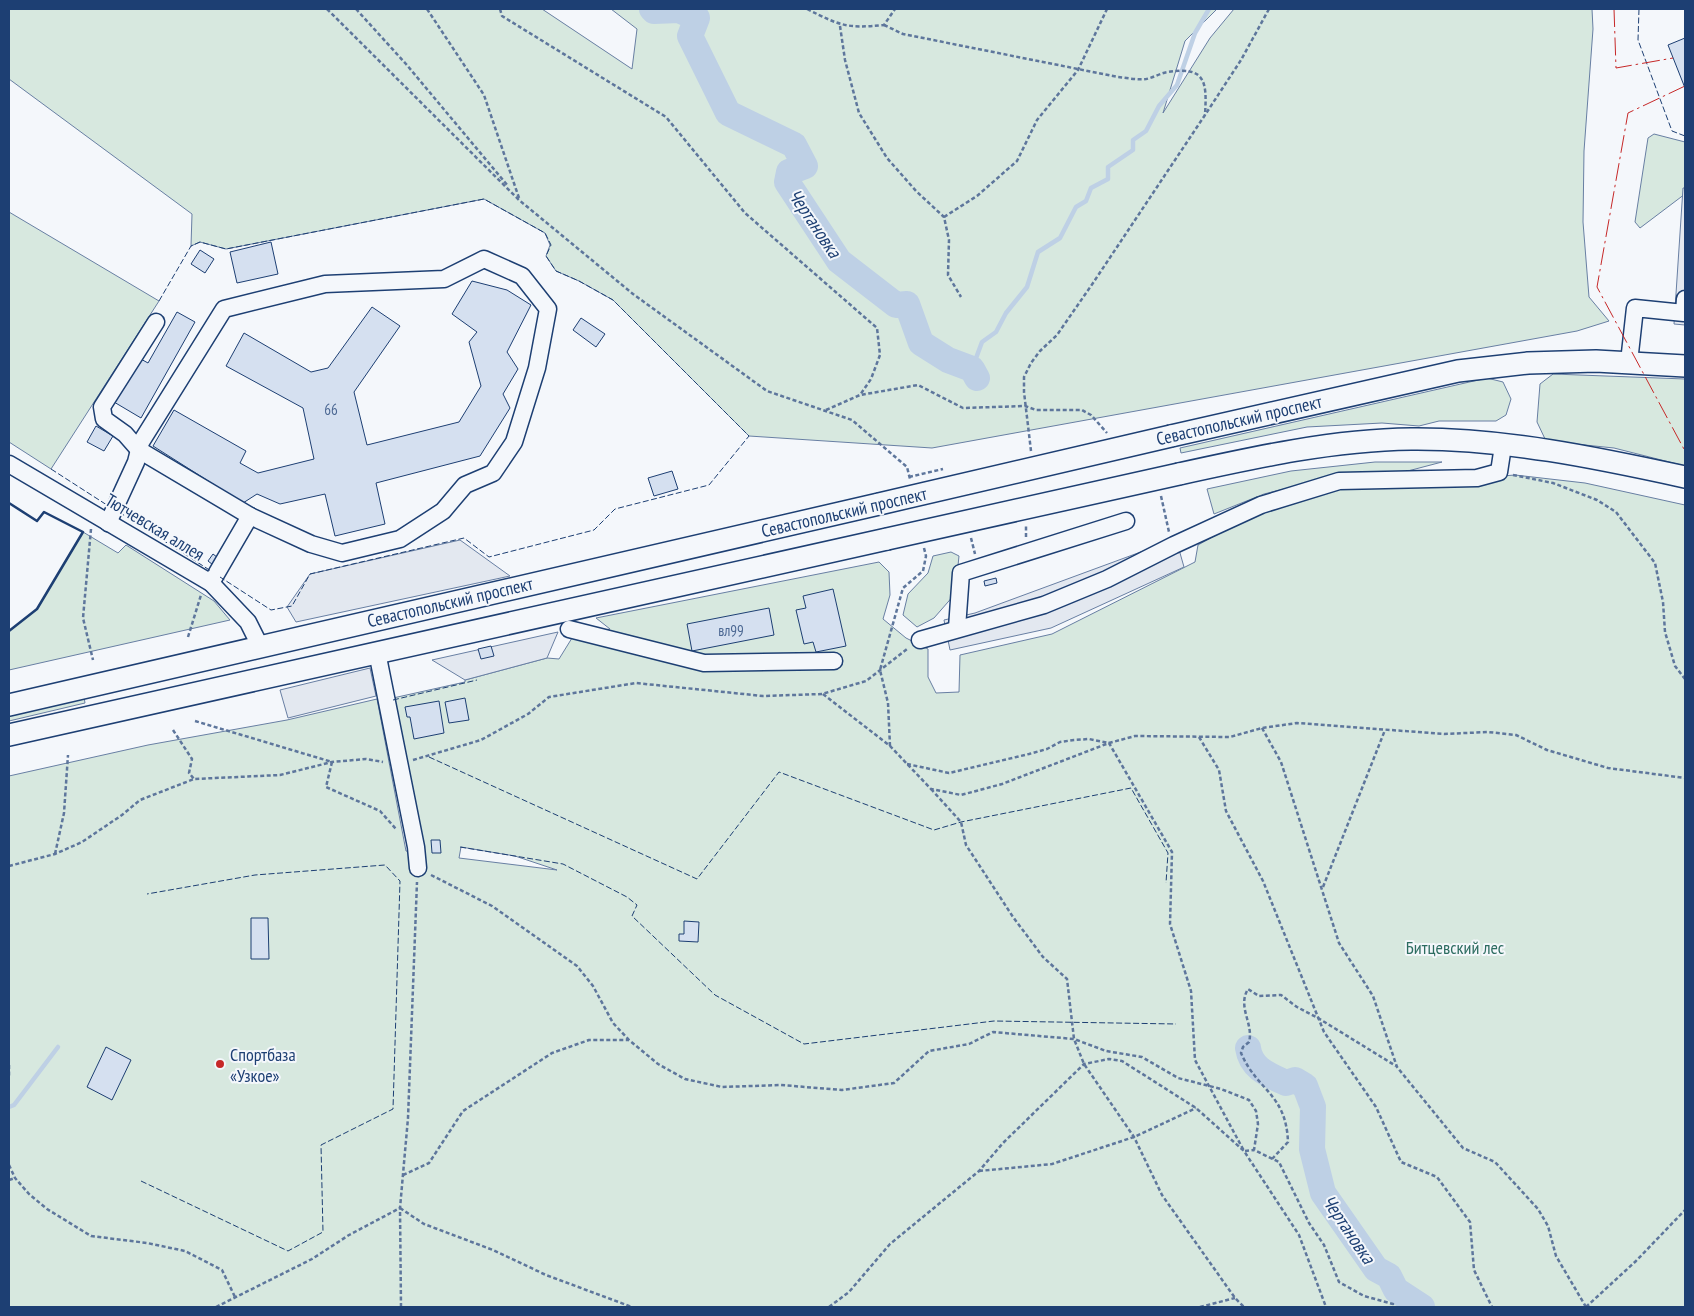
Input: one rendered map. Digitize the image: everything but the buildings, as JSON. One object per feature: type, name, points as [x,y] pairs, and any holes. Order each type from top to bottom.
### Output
[{"type":"main road","name":"Севастопольский проспект","points":[[9,705],[1458,371],[1528,363],[1629,362],[1685,366]]},
{"type":"main road","name":"Севастопольский проспект","points":[[9,735],[1266,455],[1345,444],[1412,439],[1503,446],[1619,462],[1685,477]]},
{"type":"street","points":[[108,523],[136,462],[139,450],[141,442],[224,309],[325,284],[408,282],[444,278],[484,259],[522,276],[548,309],[537,368],[514,442],[493,473],[466,485],[443,511],[400,539],[342,553],[311,544],[250,516],[139,450],[125,434],[104,419],[102,407],[156,322]]},
{"type":"street","points":[[1629,362],[1636,308],[1684,313],[1685,300]]},
{"type":"street","points":[[920,640],[1044,605],[1107,579],[1172,546],[1261,505],[1339,482],[1477,478],[1499,472],[1503,446]]},
{"type":"street","name":"Тютчевская аллея","points":[[9,464],[208,582],[248,622],[260,646]]},
{"type":"street","points":[[208,582],[250,516]]},
{"type":"street","points":[[957,628],[961,573],[1126,522]]},
{"type":"street","points":[[569,629],[704,663],[834,661]]},
{"type":"street","points":[[377,652],[416,847],[418,868]]},
{"type":"path","points":[[327,9],[519,200],[633,294],[767,391],[852,420],[907,467]]},
{"type":"path","points":[[356,9],[406,64],[519,200]]},
{"type":"path","points":[[427,9],[484,95],[519,200]]},
{"type":"path","points":[[500,9],[502,16],[666,117],[745,213],[877,328],[880,355],[870,379],[860,395]]},
{"type":"path","points":[[806,9],[840,26],[864,27],[884,25],[903,34],[1078,70],[1144,79],[1167,72],[1192,70],[1199,74],[1207,95],[1205,115]]},
{"type":"path","points":[[884,25],[895,9]]},
{"type":"path","points":[[944,217],[977,196],[1018,161],[1037,120],[1078,70],[1107,9]]},
{"type":"path","points":[[1030,450],[1024,376],[1031,363],[1062,327],[1205,115],[1241,60],[1269,9]]},
{"type":"path","points":[[840,26],[845,60],[859,113],[887,158],[916,191],[944,217],[950,240],[948,275],[961,297]]},
{"type":"path","points":[[826,410],[860,395],[918,385],[963,408],[1025,406],[1036,410],[1082,410],[1091,415],[1107,433]]},
{"type":"path","points":[[1499,472],[1553,483],[1597,500],[1616,512],[1655,563],[1663,602],[1666,632],[1676,666],[1685,679]]},
{"type":"path","points":[[1161,496],[1172,546]]},
{"type":"path","points":[[92,513],[83,618],[93,660]]},
{"type":"path","points":[[890,746],[888,703],[880,670],[903,588],[923,571],[926,556]]},
{"type":"path","points":[[188,637],[208,582]]},
{"type":"path","points":[[9,866],[55,854],[82,842],[122,815],[140,800],[194,780],[280,775],[332,762],[366,759],[399,764],[481,740],[528,714],[549,697],[636,683],[763,696],[822,694],[866,681],[920,640]]},
{"type":"path","points":[[822,694],[890,746],[961,822],[966,845],[1013,917],[1043,957],[1067,979],[1074,1039],[1084,1064],[1134,1137],[1162,1195],[1235,1298],[1244,1307]]},
{"type":"path","points":[[196,721],[332,762]]},
{"type":"path","points":[[932,789],[961,795],[1002,784],[1109,743],[1135,736],[1230,737],[1262,728],[1297,723],[1444,734],[1488,732],[1516,735],[1547,750],[1608,768],[1685,778]]},
{"type":"path","points":[[1262,728],[1281,762],[1323,888],[1339,943],[1373,996],[1397,1067]]},
{"type":"path","points":[[172,730],[192,759],[189,773],[194,780]]},
{"type":"path","points":[[1323,888],[1385,730]]},
{"type":"path","points":[[1198,736],[1219,770],[1226,811],[1263,881],[1324,1032],[1376,1107],[1401,1162],[1437,1177],[1470,1222],[1474,1270],[1492,1307]]},
{"type":"path","points":[[907,764],[949,773],[1047,749],[1060,742],[1089,740],[1109,743]]},
{"type":"path","points":[[1109,743],[1172,852],[1170,924],[1191,991],[1195,1060],[1244,1151],[1299,1235],[1326,1307]]},
{"type":"path","points":[[55,854],[64,813],[68,755]]},
{"type":"path","points":[[332,762],[326,787],[380,811],[416,847]]},
{"type":"path","points":[[401,1307],[400,1208],[408,1118],[418,868],[492,906],[577,966],[593,986],[613,1023],[629,1040],[658,1064],[694,1081],[722,1087],[781,1085],[842,1090],[894,1084],[928,1051],[970,1044],[993,1032],[1074,1039],[1106,1052],[1142,1057],[1178,1078],[1249,1100],[1256,1111],[1258,1124],[1254,1150]]},
{"type":"path","points":[[1272,1159],[1288,1142],[1288,1126],[1283,1111],[1274,1096],[1252,1073],[1241,1053],[1243,1046],[1250,1042],[1252,1032],[1245,1017],[1244,995],[1248,989],[1259,996],[1281,995],[1296,1007],[1318,1018],[1397,1067],[1463,1148],[1495,1162],[1538,1208],[1548,1226],[1556,1256],[1585,1307],[1636,1261],[1685,1210]]},
{"type":"path","points":[[403,1176],[429,1164],[463,1111],[552,1053],[589,1040],[629,1040]]},
{"type":"path","points":[[829,1307],[849,1292],[890,1244],[979,1171],[1003,1144],[1084,1064],[1109,1059],[1122,1061],[1196,1108],[1244,1151],[1254,1150],[1279,1162],[1309,1223],[1324,1244],[1339,1282],[1364,1296],[1394,1304],[1392,1307]]},
{"type":"path","points":[[9,1065],[9,1077]]},
{"type":"path","points":[[979,1171],[1052,1164],[1134,1137],[1196,1108]]},
{"type":"path","points":[[9,1165],[15,1178],[47,1209],[91,1236],[147,1243],[186,1251],[222,1270],[235,1297]]},
{"type":"path","points":[[9,1180],[15,1178]]},
{"type":"path","points":[[216,1307],[312,1259],[349,1235],[400,1208]]},
{"type":"path","points":[[400,1208],[424,1224],[492,1250],[546,1275],[632,1307]]},
{"type":"path","points":[[1200,1307],[1235,1298]]},
{"type":"green space","points":[[9,9],[542,9],[632,69],[637,29],[611,9],[1217,9],[1185,41],[1163,113],[1210,38],[1234,9],[1592,9],[1593,29],[1584,151],[1583,222],[1589,297],[1609,321],[1577,331],[932,448],[749,436],[613,300],[579,281],[556,271],[546,256],[550,245],[545,233],[484,199],[226,249],[200,242],[191,246],[192,214],[9,79]]},
{"type":"green space","points":[[1654,134],[1685,142],[1685,194],[1640,228],[1635,222],[1648,138]]},
{"type":"green space","points":[[9,212],[159,301],[51,469],[9,442]]},
{"type":"green space","points":[[1553,374],[1685,379],[1685,466],[1614,448],[1546,441],[1537,422],[1540,384]]},
{"type":"green space","points":[[1487,378],[1503,382],[1511,399],[1506,415],[1496,421],[1439,421],[1419,426],[1382,423],[1307,427],[1181,453],[1180,448]]},
{"type":"green space","points":[[1375,462],[1442,462],[1404,472],[1340,475],[1264,494],[1214,514],[1207,489],[1291,471]]},
{"type":"green space","name":"Битцевский лес","points":[[1515,475],[1585,483],[1685,505],[1685,1307],[9,1307],[9,776],[148,745],[287,720],[377,699],[406,851],[421,853],[393,698],[465,682],[465,680],[547,658],[559,659],[572,638],[579,640],[586,633],[610,629],[596,618],[879,562],[889,572],[890,595],[883,619],[906,638],[928,649],[928,677],[936,693],[959,692],[960,655],[1052,634],[1195,562],[1198,545],[1245,519],[1343,488]],"holes":[[[461,847],[515,856],[557,870],[459,858]]]},
{"type":"green space","points":[[83,532],[118,553],[126,545],[214,601],[230,620],[9,670],[9,631],[37,609]]},
{"type":"green space","points":[[951,552],[959,556],[955,594],[934,618],[917,627],[903,615],[908,594],[928,573],[933,556]]},
{"type":"green space","points":[[84,697],[85,703],[9,721],[9,715]]},
{"type":"shaded area","points":[[1683,188],[1685,188],[1685,325],[1674,324]]},
{"type":"shaded area","points":[[1176,539],[1184,567],[1051,628],[950,650],[944,620],[975,613]]},
{"type":"shaded area","points":[[460,540],[510,576],[296,622],[287,607],[310,574]]},
{"type":"shaded area","points":[[558,632],[547,658],[465,680],[432,660]]},
{"type":"shaded area","points":[[370,668],[376,696],[288,718],[280,690]]},
{"type":"waterway","name":"Чертановка","points":[[652,9],[654,11],[679,10],[697,18],[690,36],[728,113],[794,145],[805,166],[789,172],[787,182],[839,261],[896,305],[907,304],[921,343],[948,360],[972,369],[977,378]]},
{"type":"waterway","points":[[972,369],[982,342],[996,332],[1006,313],[1027,287],[1038,252],[1060,238],[1076,207],[1086,201],[1091,188],[1108,179],[1108,167],[1133,150],[1133,140],[1146,131],[1159,106],[1177,85],[1195,33],[1209,9]]},
{"type":"waterway","points":[[9,1107],[14,1105],[58,1047]]},
{"type":"waterway","name":"Чертановка","points":[[1248,1048],[1253,1061],[1262,1070],[1286,1083],[1295,1080],[1305,1086],[1313,1107],[1312,1149],[1323,1193],[1376,1269],[1389,1276],[1396,1290],[1422,1307]]},
{"type":"fence","points":[[1639,9],[1638,40],[1672,131],[1685,136]]},
{"type":"fence","points":[[159,301],[191,246],[200,242],[226,249],[484,199],[545,233],[551,245],[546,256],[556,271],[579,281],[613,300],[749,436],[709,485],[615,509],[594,530],[489,557],[464,538],[310,574],[292,606],[271,610],[220,577]]},
{"type":"fence","points":[[51,469],[110,507]]},
{"type":"fence","points":[[119,512],[211,571]]},
{"type":"fence","points":[[393,700],[477,680]]},
{"type":"fence","points":[[429,757],[697,879],[779,772],[934,830],[961,822],[1131,788],[1168,853],[1166,883]]},
{"type":"fence","points":[[460,847],[563,864],[627,897],[637,905],[632,916],[715,995],[804,1044],[994,1021],[1176,1024]]},
{"type":"fence","points":[[141,1181],[288,1251],[323,1232],[321,1145],[393,1109],[400,881],[385,865],[255,875],[147,894]]},
{"type":"wall","points":[[9,503],[37,521],[44,512],[83,532],[37,609],[9,631]]},
{"type":"power","points":[[1614,9],[1616,68],[1673,58]]},
{"type":"power","points":[[1685,86],[1628,113],[1597,287],[1685,451]]},
{"type":"place","name":"Спортбаза «Узкое»","points":[[220,1064]]}]
